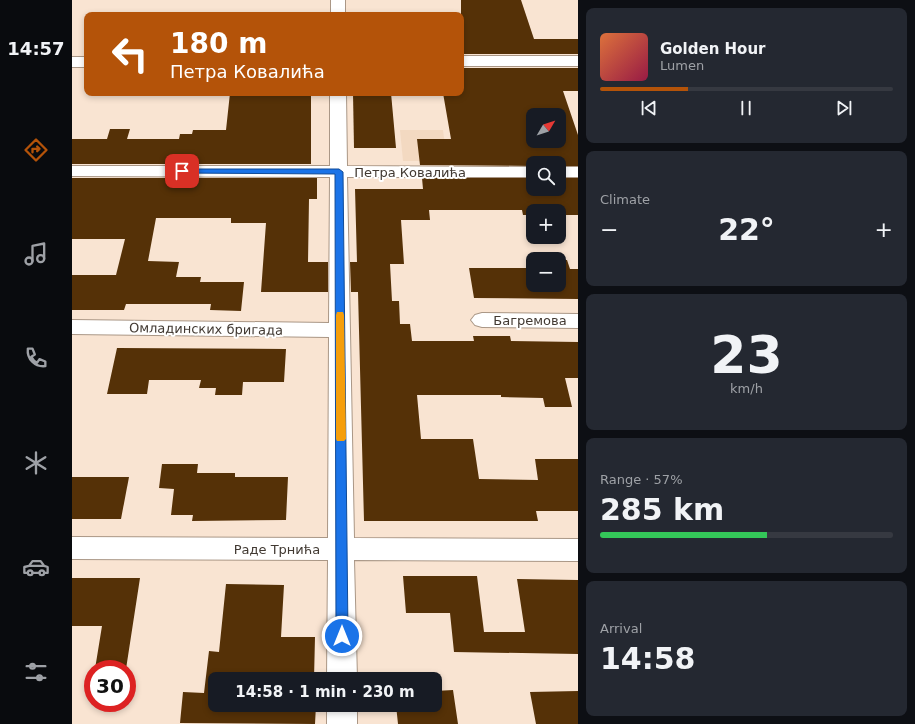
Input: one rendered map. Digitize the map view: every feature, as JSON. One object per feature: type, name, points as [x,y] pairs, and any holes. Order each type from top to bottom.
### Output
[{"type":"street","points":[[338,0],[338,12]]},
{"type":"street","points":[[464,61],[578,61]]},
{"type":"street","points":[[72,62],[84,62]]},
{"type":"street","points":[[338,96],[342,672]]},
{"type":"street","name":"Петра Ковалића","points":[[72,171],[526,172]]},
{"type":"street","points":[[566,172],[578,172]]},
{"type":"street","name":"Багремова","points":[[482,320],[578,320]]},
{"type":"street","name":"Омладинских бригада","points":[[72,327],[340,330]]},
{"type":"street","name":"Раде Трнића","points":[[72,548],[578,550]]},
{"type":"street","points":[[342,712],[342,724]]},
{"type":"shaded area","points":[[400,130],[443,130],[447,161],[403,161]]},
{"type":"building","points":[[461,0],[521,0],[534,39],[578,39],[578,54],[464,54],[464,12],[461,12]]},
{"type":"building","points":[[464,68],[578,68],[578,91],[563,91],[578,135],[578,166],[566,166],[566,156],[526,156],[526,166],[420,165],[417,139],[451,139],[444,96],[464,96]]},
{"type":"building","points":[[230,96],[311,96],[311,164],[72,164],[72,139],[107,139],[110,129],[130,129],[127,139],[179,139],[180,134],[192,134],[193,130],[226,130]]},
{"type":"building","points":[[353,96],[391,96],[396,148],[354,148]]},
{"type":"building","points":[[72,178],[317,178],[317,199],[309,199],[308,262],[328,262],[328,292],[261,292],[266,223],[231,223],[231,218],[156,218],[148,261],[179,262],[176,277],[201,277],[200,282],[244,282],[241,311],[210,310],[211,304],[126,304],[124,310],[72,310],[72,275],[116,275],[125,239],[72,239]]},
{"type":"building","points":[[422,178],[526,178],[526,196],[566,196],[566,178],[578,178],[578,215],[566,215],[566,204],[526,204],[526,215],[523,215],[522,210],[429,210],[430,220],[401,220],[404,264],[390,264],[392,301],[399,301],[400,324],[410,324],[412,341],[474,341],[473,336],[510,336],[511,341],[578,342],[578,378],[565,378],[572,407],[545,407],[543,398],[501,397],[501,395],[417,395],[421,439],[473,439],[479,479],[538,480],[535,459],[578,459],[578,511],[536,511],[538,521],[364,521],[358,292],[351,292],[350,262],[357,262],[355,189],[423,189]]},
{"type":"building","points":[[567,260],[570,269],[578,269],[578,299],[474,298],[469,268],[526,268],[526,292],[566,292]]},
{"type":"building","points":[[117,348],[286,349],[284,382],[243,382],[242,395],[215,395],[216,388],[199,388],[201,380],[149,380],[147,394],[107,394]]},
{"type":"building","points":[[162,464],[198,464],[197,473],[235,473],[235,477],[288,477],[286,520],[192,521],[193,515],[171,515],[174,489],[159,488]]},
{"type":"building","points":[[72,477],[129,477],[121,519],[72,519]]},
{"type":"building","points":[[403,576],[477,576],[484,632],[525,632],[517,579],[578,580],[578,654],[454,652],[450,613],[406,613]]},
{"type":"building","points":[[72,578],[140,578],[127,660],[96,660],[102,626],[72,626]]},
{"type":"building","points":[[226,584],[284,585],[281,637],[315,637],[314,672],[208,672],[208,712],[316,712],[315,724],[180,723],[183,692],[204,693],[209,651],[219,652]]},
{"type":"building","points":[[453,690],[458,724],[398,724],[397,712],[442,712],[442,691]]},
{"type":"building","points":[[578,691],[578,724],[536,724],[530,692]]},
{"type":"slow traffic","points":[[340,315],[341,439]]},
{"type":"route","points":[[182,171],[339,172],[342,636]]}]
